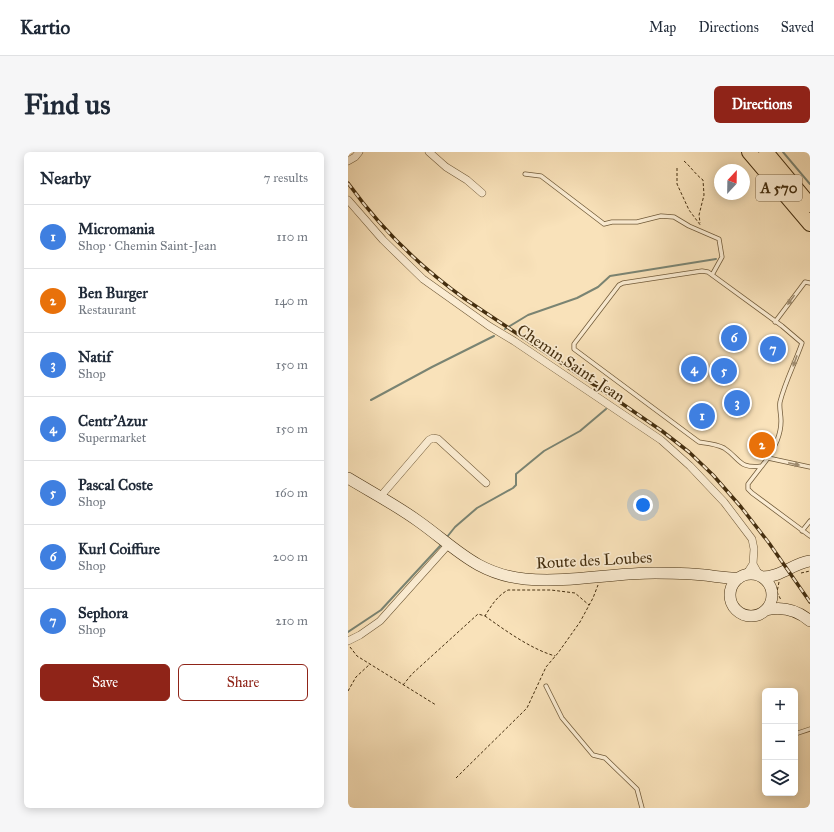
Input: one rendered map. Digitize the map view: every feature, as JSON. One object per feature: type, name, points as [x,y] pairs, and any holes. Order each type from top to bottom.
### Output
[{"type":"highway","name":"A 570","points":[[749,152],[810,224]]},
{"type":"highway","name":"A 570","points":[[766,152],[810,205]]},
{"type":"main road","name":"Route des Loubes","points":[[348,478],[416,520],[468,559],[483,568],[513,577],[543,580],[566,580],[654,573],[702,575],[728,578],[743,576]]},
{"type":"main road","points":[[766,610],[771,603],[772,593],[780,577],[792,566],[810,561]]},
{"type":"main road","name":"Route des Loubes","points":[[702,575],[719,581],[727,587],[730,593]]},
{"type":"main road","points":[[780,577],[743,576],[734,583],[730,593],[732,604],[745,615],[756,615],[766,610],[782,606]]},
{"type":"main road","points":[[760,576],[768,583],[772,593],[782,606],[804,616],[810,621]]},
{"type":"street","points":[[348,161],[355,157],[359,152]]},
{"type":"street","points":[[430,152],[446,167],[467,180],[482,193]]},
{"type":"street","name":"Chemin Saint-Jean","points":[[348,200],[383,240],[423,279],[489,326],[514,341],[661,440],[690,466],[724,502],[752,539],[754,549],[753,564],[760,576]]},
{"type":"street","points":[[380,497],[429,440],[433,438],[438,439],[486,483]]},
{"type":"street","points":[[348,641],[360,635],[380,621],[448,545]]},
{"type":"street","points":[[743,576],[753,564]]},
{"type":"lane","points":[[525,174],[541,176],[604,224],[612,222],[637,222],[660,216],[674,217],[701,232],[719,239],[722,257],[712,275]]},
{"type":"lane","points":[[762,466],[746,466],[723,447],[699,442],[574,348],[574,344],[619,285],[623,283],[702,271],[708,272],[802,343],[791,374],[786,382],[780,404],[780,433],[768,458],[762,466],[748,484],[748,489],[810,536]]},
{"type":"lane","points":[[776,322],[805,282],[810,284]]},
{"type":"lane","points":[[768,458],[810,467]]},
{"type":"lane","points":[[802,531],[810,521]]},
{"type":"lane","points":[[546,686],[562,718],[593,755],[605,758],[637,788],[642,808]]},
{"type":"lane","points":[[798,733],[810,729]]},
{"type":"path","points":[[684,161],[692,167],[696,175],[703,180],[704,195],[699,215],[702,226],[701,232]]},
{"type":"path","points":[[677,168],[677,184],[689,210],[700,223]]},
{"type":"path","points":[[798,571],[802,573],[810,571]]},
{"type":"path","points":[[456,778],[527,708],[546,667],[568,640],[589,605],[601,577]]},
{"type":"path","points":[[780,577],[777,592],[782,601],[782,606]]},
{"type":"path","points":[[485,616],[495,600],[502,593],[508,590],[551,590],[575,593],[589,605]]},
{"type":"path","points":[[403,685],[412,674],[478,614],[485,616],[505,631],[546,653],[556,656]]},
{"type":"path","points":[[348,641],[350,648],[357,656],[436,705]]},
{"type":"path","points":[[348,691],[356,677],[370,664]]},
{"type":"waterway","points":[[783,152],[810,184]]},
{"type":"waterway","points":[[505,329],[528,315],[577,298],[598,287],[610,276],[716,259]]},
{"type":"waterway","points":[[371,400],[494,336]]},
{"type":"waterway","points":[[447,537],[455,527],[477,508],[513,488],[516,485],[516,474],[544,451],[580,431],[606,409]]},
{"type":"waterway","points":[[348,632],[381,610],[440,546]]},
{"type":"railway","points":[[348,183],[387,231],[416,260],[448,286],[465,299],[662,431],[689,452],[713,475],[741,507],[769,543],[810,602]]},
{"type":"place","name":"Kurl Coiffure","points":[[734,338]]},
{"type":"place","name":"Sephora","points":[[773,349]]},
{"type":"place","name":"Centr'Azur","points":[[694,369]]},
{"type":"place","name":"Pascal Coste","points":[[724,371]]},
{"type":"place","name":"Natif","points":[[737,403]]},
{"type":"place","name":"Micromania","points":[[702,416]]},
{"type":"place","name":"Ben Burger","points":[[762,445]]}]
